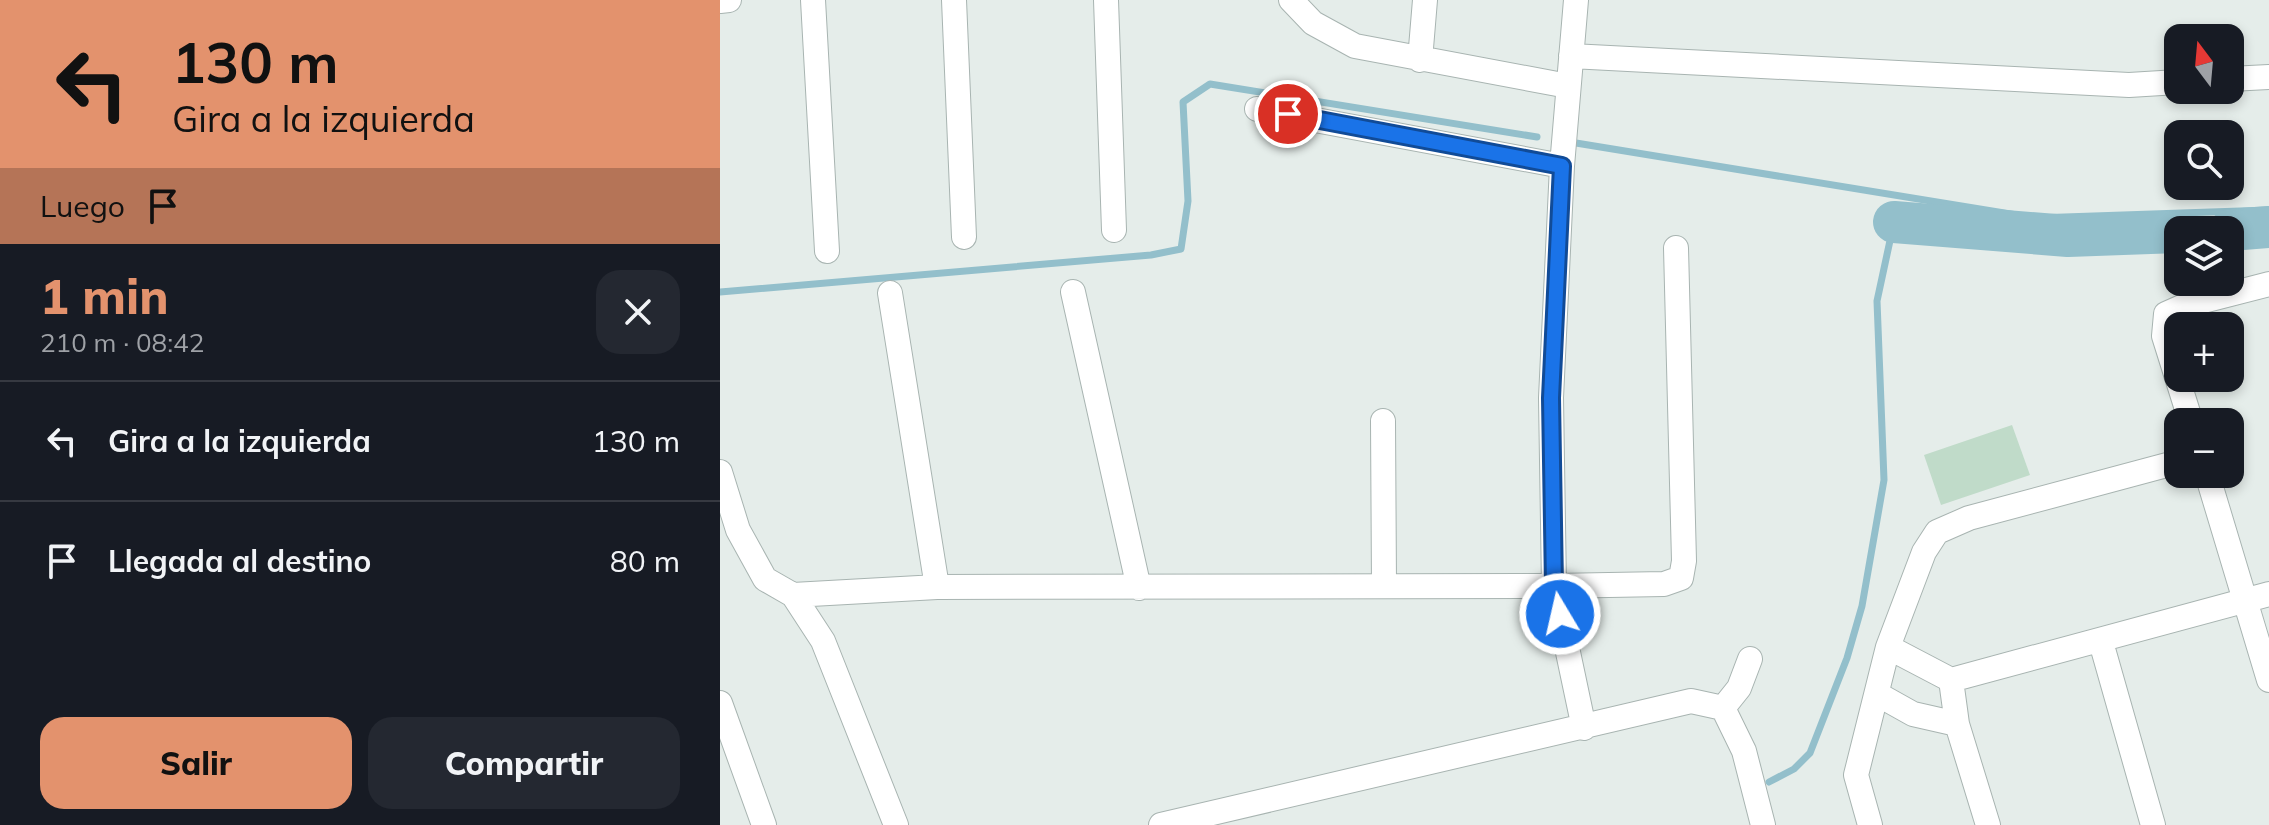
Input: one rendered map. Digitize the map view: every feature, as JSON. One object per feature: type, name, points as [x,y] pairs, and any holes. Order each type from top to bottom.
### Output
[{"type":"street","points":[[720,1],[729,0]]},
{"type":"street","points":[[813,0],[827,251]]},
{"type":"street","points":[[954,0],[964,237]]},
{"type":"street","points":[[1106,0],[1114,230]]},
{"type":"street","points":[[1291,0],[1313,23],[1355,46],[1568,86]]},
{"type":"street","points":[[1420,60],[1425,0]]},
{"type":"street","points":[[1576,0],[1562,166],[1551,398],[1554,586],[1584,728]]},
{"type":"street","points":[[1571,56],[2129,85],[2164,83]]},
{"type":"street","points":[[2244,78],[2269,77]]},
{"type":"street","points":[[1257,109],[1562,166]]},
{"type":"street","points":[[793,595],[937,587],[1664,584],[1681,578],[1684,561],[1676,248]]},
{"type":"street","points":[[2187,408],[2164,336],[2166,314],[2184,306],[2269,284]]},
{"type":"street","points":[[1073,292],[1139,588]]},
{"type":"street","points":[[890,293],[937,587]]},
{"type":"street","points":[[1383,421],[1384,585]]},
{"type":"street","points":[[1870,825],[1856,775],[1879,695],[1888,647],[1924,552],[1937,532],[1969,518],[2164,466]]},
{"type":"street","points":[[720,472],[738,530],[765,579],[793,595],[823,641],[896,825]]},
{"type":"street","points":[[2213,488],[2257,597],[2269,680]]},
{"type":"street","points":[[1888,647],[1951,680],[2101,642],[2257,597]]},
{"type":"street","points":[[2101,642],[2153,825]]},
{"type":"street","points":[[1723,708],[1739,688],[1750,659]]},
{"type":"street","points":[[1951,680],[1957,724],[1988,825]]},
{"type":"street","points":[[1879,695],[1913,714],[1957,724]]},
{"type":"street","points":[[1161,825],[1258,815],[1691,701],[1723,708]]},
{"type":"street","points":[[720,703],[764,825]]},
{"type":"street","points":[[1723,708],[1744,751],[1763,825]]},
{"type":"green space","points":[[2012,425],[2030,475],[1941,505],[1924,455]]},
{"type":"waterway","points":[[720,292],[1151,255],[1181,249],[1188,201],[1183,102],[1210,84],[1537,137]]},
{"type":"waterway","points":[[1576,143],[2035,218],[2269,210]]},
{"type":"waterway","points":[[1769,782],[1794,769],[1810,753],[1847,658],[1862,606],[1884,480],[1877,301],[1894,222]]},
{"type":"waterway","points":[[1894,222],[2068,236],[2164,233]]},
{"type":"waterway","points":[[2244,229],[2269,227]]},
{"type":"route","points":[[1288,114],[1562,166],[1551,398],[1554,586],[1560,614]]}]
